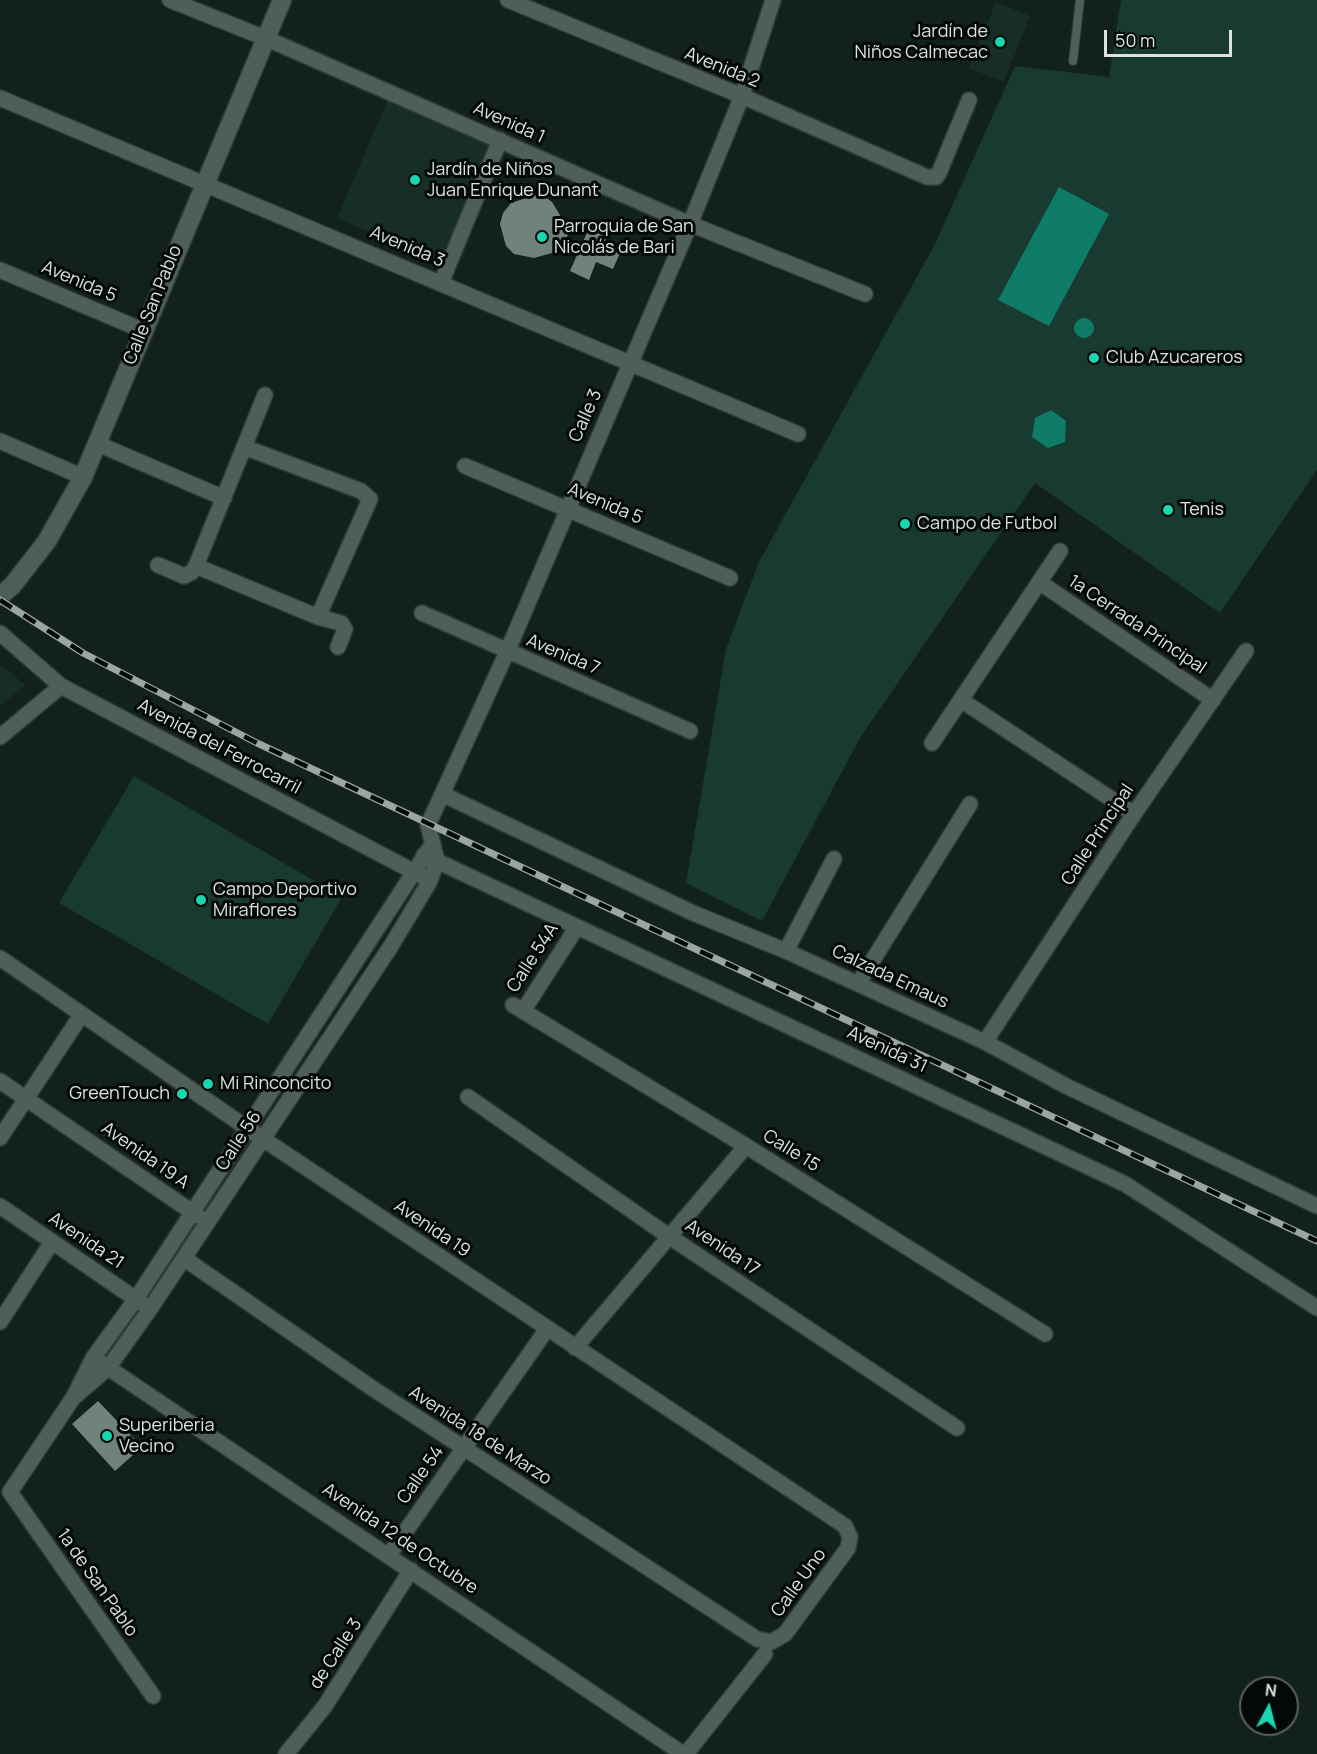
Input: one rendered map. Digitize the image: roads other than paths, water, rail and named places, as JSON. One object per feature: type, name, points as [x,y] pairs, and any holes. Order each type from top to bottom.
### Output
[{"type":"street","name":"Avenida 1","points":[[170,0],[265,38],[690,224],[866,294]]},
{"type":"street","name":"Calle San Pablo","points":[[0,596],[12,586],[47,541],[83,477],[142,330],[282,0]]},
{"type":"street","name":"Avenida 2","points":[[508,0],[742,96],[920,175],[932,178],[939,173],[969,100]]},
{"type":"street","name":"Calle 3","points":[[432,853],[428,825],[507,652],[566,509],[690,224],[742,96],[773,0]]},
{"type":"street","name":"Avenida 3","points":[[0,98],[441,283],[630,366],[798,434]]},
{"type":"street","points":[[441,283],[500,140]]},
{"type":"street","name":"Avenida 5","points":[[0,270],[142,330]]},
{"type":"street","points":[[158,565],[184,576],[192,572],[196,566],[265,394]]},
{"type":"street","points":[[0,441],[83,477]]},
{"type":"street","points":[[98,444],[224,498]]},
{"type":"street","points":[[244,447],[361,491],[370,499],[318,617]]},
{"type":"street","name":"Avenida 5","points":[[465,466],[729,578]]},
{"type":"street","points":[[932,743],[1060,550]]},
{"type":"street","points":[[196,566],[318,617],[341,623],[345,629],[338,647]]},
{"type":"street","name":"1a Cerrada Principal","points":[[1039,582],[1213,700]]},
{"type":"street","name":"Avenida 7","points":[[422,613],[690,731]]},
{"type":"street","name":"Avenida del Ferrocarril","points":[[0,633],[61,686],[430,881]]},
{"type":"street","name":"Calle Principal","points":[[985,1042],[1134,814],[1246,651]]},
{"type":"street","points":[[0,736],[61,686]]},
{"type":"street","points":[[961,700],[1134,814]]},
{"type":"street","name":"Calzada Emaus","points":[[442,794],[693,913],[786,951],[985,1042],[1066,1086],[1317,1206]]},
{"type":"street","points":[[858,984],[970,804]]},
{"type":"street","name":"Calle 56","points":[[5,1494],[73,1398],[93,1358],[136,1299],[413,872],[432,853]]},
{"type":"street","name":"Calle 56","points":[[73,1398],[108,1368],[185,1259],[391,946],[430,881],[432,853]]},
{"type":"street","name":"Avenida 31","points":[[432,853],[577,927],[1125,1184],[1317,1308]]},
{"type":"street","points":[[786,951],[834,859]]},
{"type":"street","name":"Calle 54A","points":[[518,1008],[577,927]]},
{"type":"street","name":"Avenida 19","points":[[0,958],[247,1129],[845,1526]]},
{"type":"street","name":"Calle 15","points":[[518,1008],[746,1146],[1045,1334]]},
{"type":"street","points":[[0,1138],[82,1014]]},
{"type":"street","name":"Avenida 19 A","points":[[0,1081],[208,1223]]},
{"type":"street","name":"Avenida 17","points":[[468,1097],[670,1237],[957,1428]]},
{"type":"street","points":[[574,1348],[746,1146]]},
{"type":"street","name":"Avenida 21","points":[[0,1206],[150,1309]]},
{"type":"street","points":[[0,1322],[52,1242]]},
{"type":"street","name":"Avenida 18 de Marzo","points":[[185,1259],[463,1448],[758,1639]]},
{"type":"street","name":"Calle 54","points":[[389,1555],[547,1329]]},
{"type":"street","name":"Avenida 12 de Octubre","points":[[93,1358],[685,1754]]},
{"type":"street","name":"1a de San Pablo","points":[[5,1494],[153,1696]]},
{"type":"street","name":"Calle Uno","points":[[758,1639],[771,1642],[785,1635],[848,1548],[850,1537],[845,1526]]},
{"type":"street","name":"de Calle 3","points":[[286,1754],[326,1706],[411,1570]]},
{"type":"street","points":[[685,1754],[765,1654]]},
{"type":"lane","points":[[1073,61],[1080,0]]},
{"type":"railway","points":[[0,600],[83,653],[257,743],[1317,1241]]},
{"type":"place","name":"Jardín de Niños Calmecac","points":[[1000,42]]},
{"type":"place","name":"Jardín de Niños Juan Enrique Dunant","points":[[415,180]]},
{"type":"place","name":"Parroquia de San Nicolás de Bari","points":[[542,237]]},
{"type":"place","name":"Club Azucareros","points":[[1094,358]]},
{"type":"place","name":"Tenis","points":[[1168,510]]},
{"type":"place","name":"Campo de Futbol","points":[[905,524]]},
{"type":"place","name":"Campo Deportivo Miraflores","points":[[201,900]]},
{"type":"place","name":"Mi Rinconcito","points":[[208,1084]]},
{"type":"place","name":"GreenTouch","points":[[182,1094]]},
{"type":"place","name":"Superiberia Vecino","points":[[107,1436]]}]
